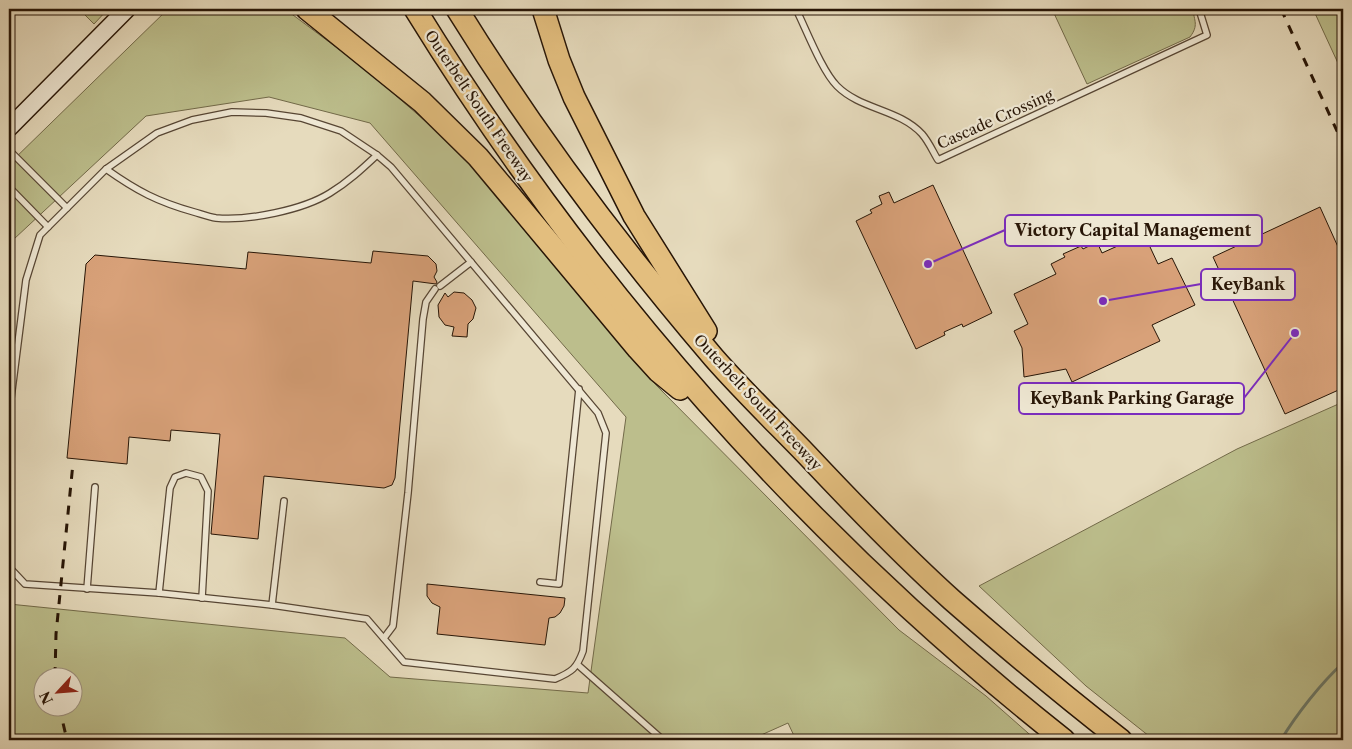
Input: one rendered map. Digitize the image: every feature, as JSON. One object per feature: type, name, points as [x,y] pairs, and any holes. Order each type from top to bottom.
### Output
[{"type":"highway","points":[[307,9],[422,102],[447,125],[510,194],[638,349],[674,384],[727,426]]},
{"type":"highway","name":"Outerbelt South Freeway","points":[[415,9],[491,127],[537,192],[630,312],[727,426],[811,515],[885,587],[983,674],[1064,740]]},
{"type":"highway","name":"Outerbelt South Freeway","points":[[457,9],[520,106],[558,160],[642,270],[716,359],[884,536],[952,599],[1056,690],[1121,740]]},
{"type":"highway","points":[[543,9],[559,60],[574,97],[634,216],[705,330],[716,359]]},
{"type":"main road","points":[[9,128],[127,9]]},
{"type":"lane","name":"Cascade Crossing","points":[[796,9],[828,76],[836,86],[863,104],[911,124],[922,134],[938,160],[1207,34],[1199,9]]},
{"type":"lane","points":[[9,414],[26,280],[40,235],[106,169],[157,133],[192,120],[232,112],[266,113],[301,118],[341,131],[377,155],[391,167],[598,413],[606,433],[583,651],[578,665],[568,674],[555,679],[404,662],[367,619],[159,593],[25,584],[9,567]]},
{"type":"lane","points":[[9,150],[67,208]]},
{"type":"lane","points":[[106,169],[133,188],[169,205],[216,218],[255,217],[296,207],[328,194],[355,176],[377,155]]},
{"type":"lane","points":[[9,187],[48,227]]},
{"type":"lane","points":[[384,638],[393,626],[426,302],[438,287],[471,262]]},
{"type":"lane","points":[[540,582],[559,584],[578,389]]},
{"type":"lane","points":[[159,593],[170,488],[175,477],[186,473],[201,477],[208,491],[202,598]]},
{"type":"lane","points":[[87,589],[95,487]]},
{"type":"lane","points":[[272,606],[284,502]]},
{"type":"lane","points":[[578,665],[592,675],[664,740]]},
{"type":"green space","points":[[79,9],[108,9],[94,24]]},
{"type":"green space","points":[[168,9],[285,9],[364,68],[469,159],[656,385],[899,630],[986,696],[1036,740],[796,740],[788,723],[750,740],[9,740],[9,604],[345,638],[390,677],[588,693],[626,417],[370,123],[269,97],[146,116],[14,239],[9,309],[9,164]]},
{"type":"green space","points":[[1052,9],[1193,9],[1195,26],[1190,37],[1087,84]]},
{"type":"green space","points":[[1313,9],[1343,9],[1343,74]]},
{"type":"green space","points":[[1343,402],[1343,740],[1154,740],[1086,686],[979,586],[1237,449]]},
{"type":"building","points":[[933,185],[992,313],[963,327],[962,324],[944,332],[945,335],[916,349],[856,221],[872,213],[870,210],[882,204],[879,196],[889,192],[894,203]]},
{"type":"building","points":[[1320,207],[1343,258],[1343,388],[1285,414],[1213,257]]},
{"type":"building","points":[[1144,234],[1158,264],[1172,258],[1195,305],[1152,325],[1160,341],[1072,382],[1066,369],[1024,377],[1022,348],[1014,331],[1028,324],[1014,294],[1056,274],[1051,264],[1065,257],[1063,254],[1081,246],[1083,249],[1097,242],[1102,253]]},
{"type":"building","points":[[373,251],[428,256],[436,264],[437,271],[434,277],[437,282],[436,284],[413,281],[395,478],[392,485],[384,488],[264,476],[258,539],[211,534],[220,434],[171,430],[170,441],[129,437],[127,464],[67,458],[86,264],[95,255],[246,269],[248,252],[371,263]]},
{"type":"building","points":[[454,292],[464,293],[472,300],[476,308],[473,319],[468,324],[467,337],[452,336],[454,327],[445,325],[439,317],[438,305],[445,293],[448,297]]},
{"type":"building","points":[[427,584],[565,598],[564,606],[555,617],[549,618],[545,645],[437,634],[440,607],[432,603],[427,596]]},
{"type":"waterway","points":[[1281,740],[1309,700],[1343,663]]},
{"type":"railway","points":[[1281,9],[1343,144]]},
{"type":"railway","points":[[55,666],[56,634],[73,463]]},
{"type":"railway","points":[[61,716],[67,740]]},
{"type":"place","name":"Victory Capital Management","points":[[928,264]]},
{"type":"place","name":"KeyBank","points":[[1103,301]]},
{"type":"place","name":"KeyBank Parking Garage","points":[[1295,333]]}]
